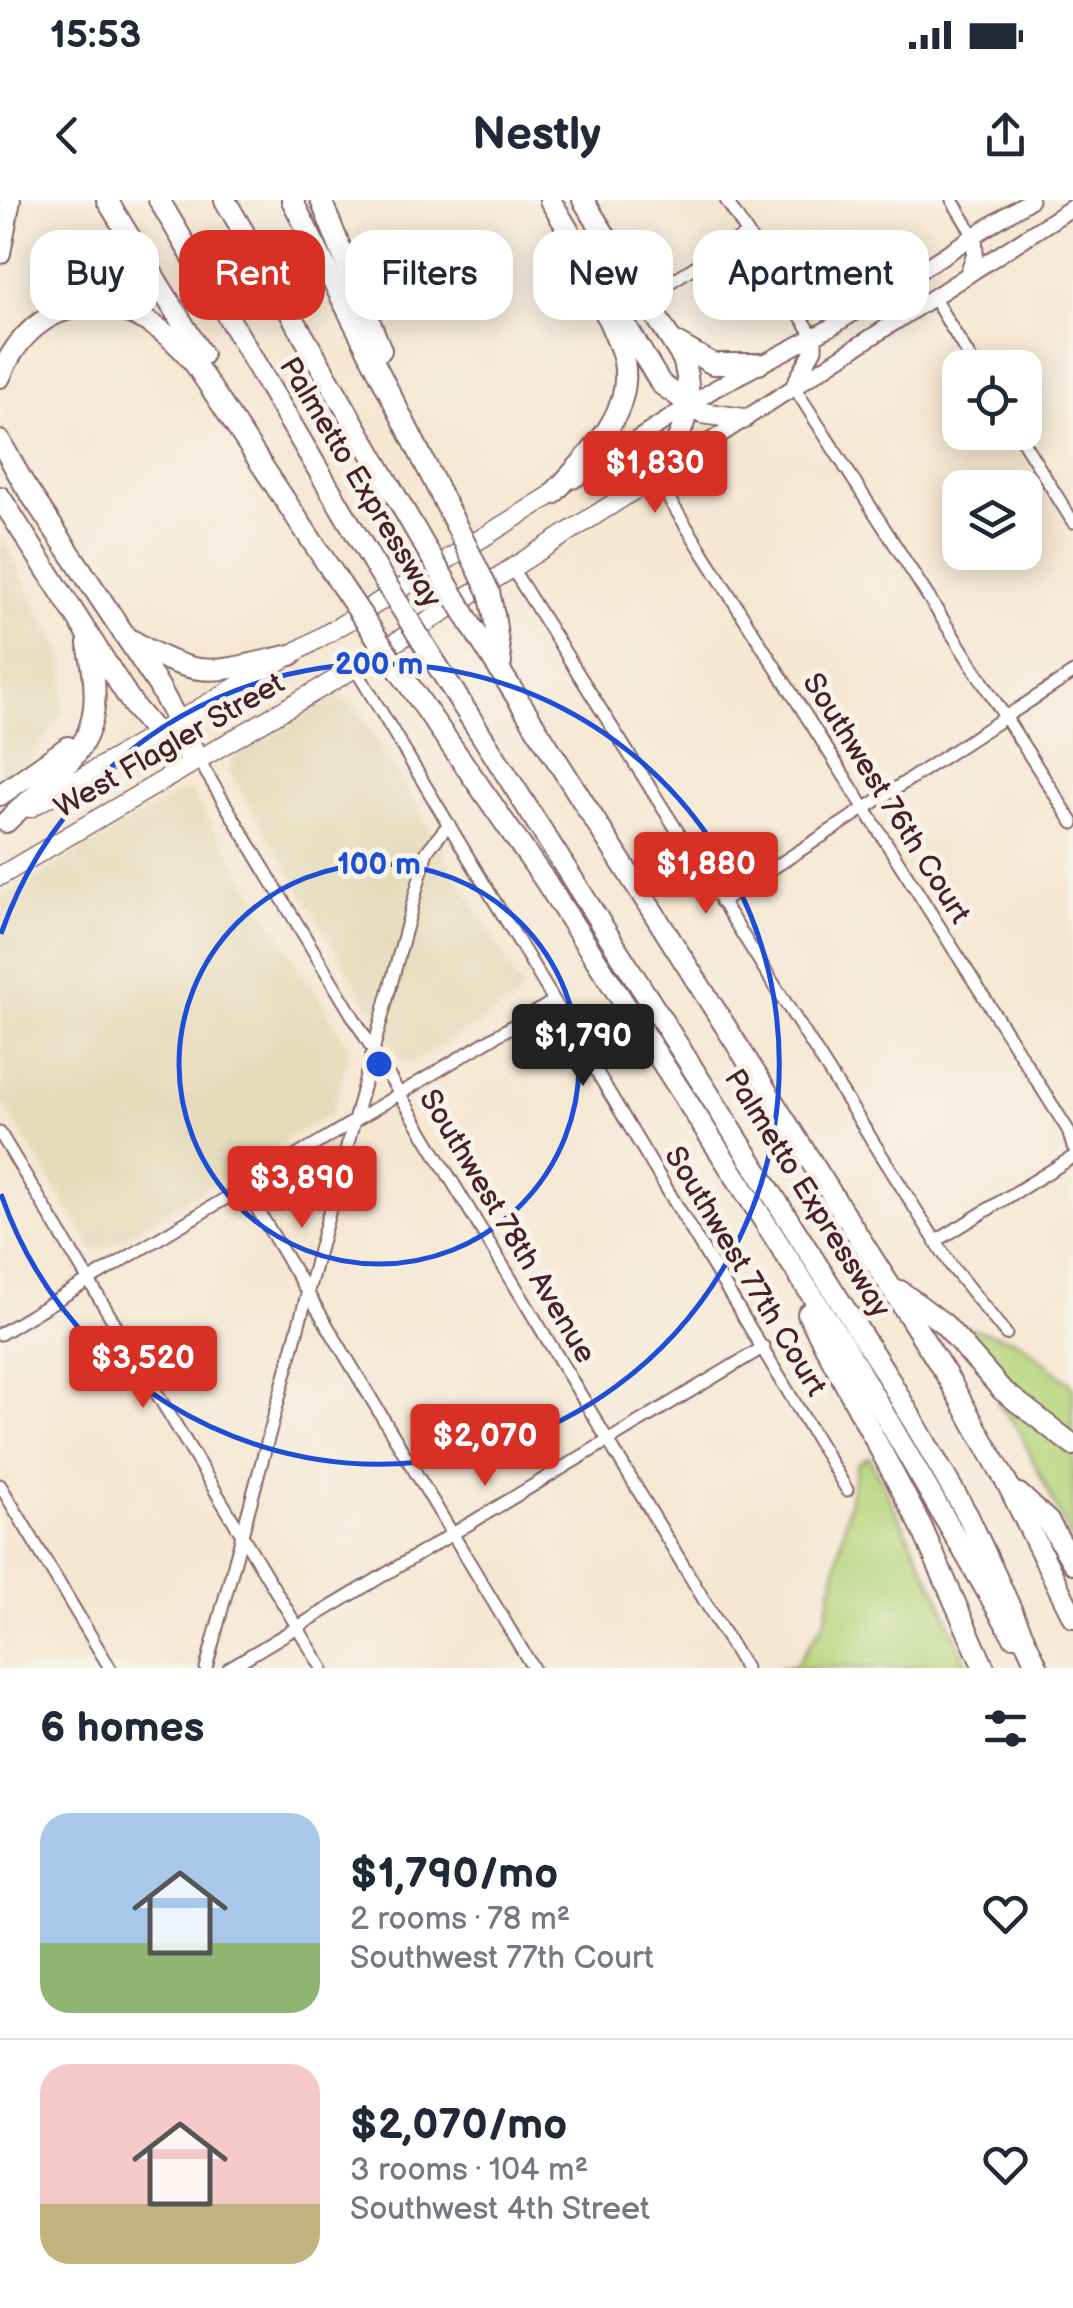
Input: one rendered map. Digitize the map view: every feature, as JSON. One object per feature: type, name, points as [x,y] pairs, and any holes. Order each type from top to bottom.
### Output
[{"type":"highway","points":[[0,252],[10,200]]},
{"type":"highway","points":[[107,200],[254,448],[341,584],[546,882],[846,1350],[973,1573],[1036,1668]]},
{"type":"highway","name":"Palmetto Expressway","points":[[159,200],[374,566],[900,1397],[968,1516],[1036,1668]]},
{"type":"highway","name":"Palmetto Expressway","points":[[225,200],[473,628],[890,1284],[1007,1483],[1073,1617]]},
{"type":"highway","points":[[292,200],[488,592],[503,675]]},
{"type":"highway","points":[[321,200],[390,372],[402,418]]},
{"type":"highway","points":[[550,200],[568,230]]},
{"type":"highway","points":[[583,200],[670,338],[688,375],[689,404],[682,435],[655,477]]},
{"type":"highway","points":[[0,377],[20,341],[40,323],[82,307],[121,308],[155,324],[183,348],[254,448]]},
{"type":"highway","points":[[552,494],[598,444],[616,415],[624,391],[621,351],[607,320]]},
{"type":"highway","points":[[622,320],[661,384],[715,418],[742,420]]},
{"type":"highway","points":[[670,338],[713,364],[759,364]]},
{"type":"highway","points":[[0,440],[24,484],[127,637],[198,759]]},
{"type":"highway","points":[[0,497],[156,732],[198,759]]},
{"type":"highway","points":[[3,824],[83,747],[94,723],[96,679],[84,628]]},
{"type":"highway","points":[[127,637],[174,665],[198,672],[228,670],[291,654]]},
{"type":"highway","points":[[0,795],[63,752],[95,704]]},
{"type":"highway","points":[[746,1198],[920,1524],[984,1668]]},
{"type":"highway","points":[[890,1284],[944,1324],[1002,1390],[1073,1444]]},
{"type":"highway","points":[[1007,1483],[1048,1521],[1073,1563]]},
{"type":"main road","name":"West Flagler Street","points":[[3,824],[291,654],[552,494],[689,404],[814,337],[1030,200]]},
{"type":"main road","name":"West Flagler Street","points":[[0,876],[355,668],[513,570],[1073,207]]},
{"type":"main road","points":[[967,276],[975,253],[974,236]]},
{"type":"main road","points":[[794,387],[814,349],[814,337]]},
{"type":"street","points":[[726,200],[745,230]]},
{"type":"street","points":[[952,200],[974,236]]},
{"type":"street","points":[[933,298],[965,350]]},
{"type":"street","points":[[803,320],[814,337]]},
{"type":"street","points":[[794,387],[1003,720],[1073,824]]},
{"type":"street","points":[[1028,450],[1073,522]]},
{"type":"street","name":"Southwest 76th Court","points":[[655,477],[1072,1142]]},
{"type":"street","points":[[513,570],[935,1242],[984,1312],[1006,1334]]},
{"type":"street","name":"Southwest 77th Court","points":[[355,668],[847,1490]]},
{"type":"street","points":[[721,902],[1073,673]]},
{"type":"street","name":"Southwest 78th Avenue","points":[[198,759],[745,1668]]},
{"type":"street","points":[[206,1668],[427,851],[449,824]]},
{"type":"street","points":[[0,1334],[554,1000]]},
{"type":"street","points":[[0,1133],[322,1668]]},
{"type":"street","points":[[935,1242],[1073,1157]]},
{"type":"street","points":[[244,1187],[533,1668]]},
{"type":"street","points":[[229,1668],[764,1348]]},
{"type":"street","points":[[0,1485],[110,1668]]},
{"type":"shaded area","points":[[0,534],[67,662],[62,713],[21,776],[0,789]]},
{"type":"shaded area","points":[[337,696],[353,701],[523,988],[515,1001],[412,1063],[401,1060],[229,771],[234,758]]},
{"type":"shaded area","points":[[191,791],[350,1048],[332,1112],[104,1249],[93,1249],[0,1098],[0,899],[177,793]]},
{"type":"green space","points":[[958,1325],[1019,1341],[1073,1386],[1073,1434],[1004,1379]]},
{"type":"green space","points":[[1001,1397],[1073,1451],[1073,1542],[1016,1426],[997,1402]]},
{"type":"green space","points":[[869,1457],[937,1592],[968,1668],[778,1668],[795,1666],[825,1621],[857,1464]]}]
